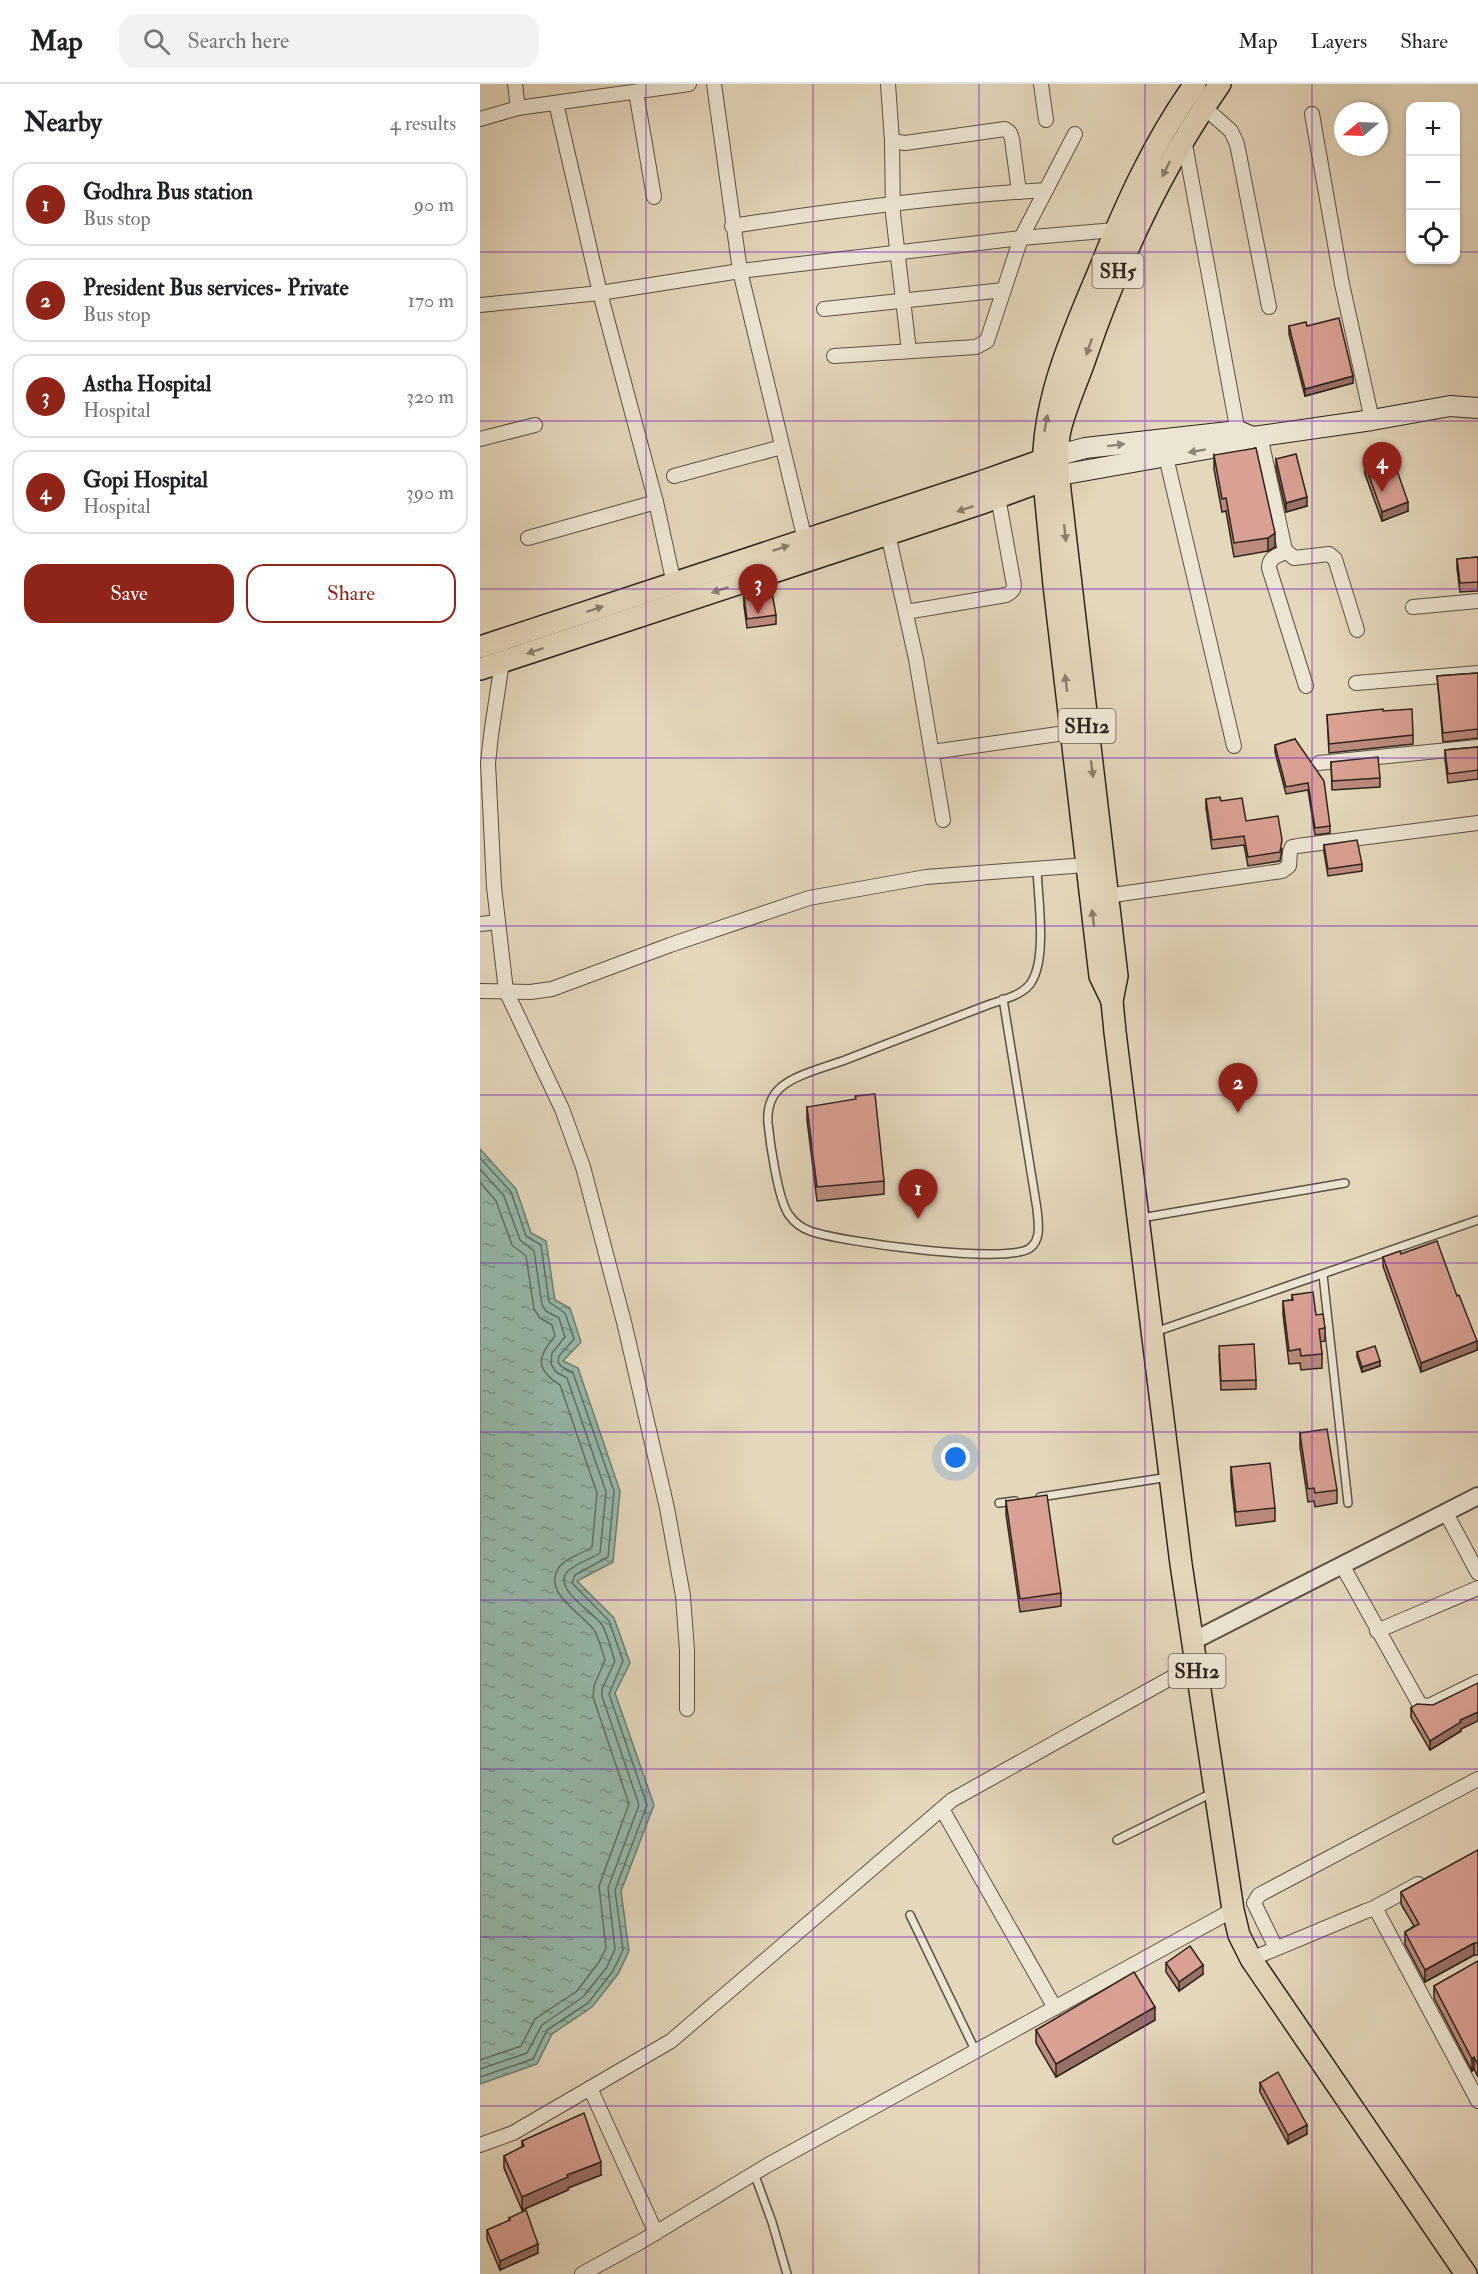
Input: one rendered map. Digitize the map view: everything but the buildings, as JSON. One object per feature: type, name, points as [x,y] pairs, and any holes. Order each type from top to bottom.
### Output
[{"type":"main road","name":"SH5","points":[[1051,468],[1060,430],[1102,309],[1137,227],[1184,138],[1220,84]]},
{"type":"main road","name":"SH5","points":[[1051,468],[1045,430],[1050,405],[1065,358],[1115,230],[1190,87]]},
{"type":"main road","points":[[480,669],[998,497],[1085,448],[1248,436],[1372,420],[1450,406],[1478,408]]},
{"type":"main road","points":[[480,646],[981,482],[1051,468],[1166,457],[1248,436]]},
{"type":"main road","name":"SH12","points":[[1051,468],[1072,732],[1086,865],[1100,976],[1112,1001]]},
{"type":"main road","name":"SH12","points":[[1051,468],[1117,976],[1112,1001],[1170,1477],[1233,1910],[1239,1935],[1251,1959],[1466,2274]]},
{"type":"street","points":[[514,84],[518,108]]},
{"type":"street","points":[[480,118],[518,108],[689,84]]},
{"type":"street","points":[[714,84],[740,271],[805,540]]},
{"type":"street","points":[[888,84],[893,204],[909,351]]},
{"type":"street","points":[[1041,84],[1046,120]]},
{"type":"street","points":[[636,92],[654,196]]},
{"type":"street","points":[[556,103],[600,293],[656,502],[674,584]]},
{"type":"street","points":[[1204,107],[1231,131],[1237,144],[1269,308]]},
{"type":"street","points":[[1312,114],[1342,284],[1372,420]]},
{"type":"street","points":[[892,141],[905,143],[1005,129],[1010,133],[1012,139],[1019,192]]},
{"type":"street","points":[[834,356],[982,345],[987,341],[1021,238],[1075,134]]},
{"type":"street","points":[[1184,138],[1248,436],[1286,552],[1294,558],[1329,554],[1335,559],[1357,630]]},
{"type":"street","points":[[732,226],[893,204],[1046,190]]},
{"type":"street","points":[[480,304],[600,293],[740,271],[1021,238],[1115,230]]},
{"type":"street","points":[[824,309],[1004,290]]},
{"type":"street","points":[[480,438],[535,425]]},
{"type":"street","points":[[674,476],[782,447]]},
{"type":"street","points":[[1166,457],[1234,746]]},
{"type":"street","points":[[906,612],[1006,595],[1012,592],[1015,588],[998,497]]},
{"type":"street","points":[[528,538],[656,502]]},
{"type":"street","points":[[888,534],[916,659],[943,819]]},
{"type":"street","points":[[1286,552],[1271,558],[1269,568],[1306,686]]},
{"type":"street","points":[[1413,607],[1478,601]]},
{"type":"street","points":[[502,662],[484,775],[486,857],[498,922],[506,991],[562,1109],[583,1167],[624,1322],[667,1508],[683,1596],[687,1651],[687,1708]]},
{"type":"street","points":[[1356,683],[1478,673]]},
{"type":"street","points":[[932,752],[1072,732]]},
{"type":"street","points":[[1319,763],[1478,747]]},
{"type":"street","points":[[1106,896],[1282,871],[1289,866],[1291,849],[1297,846],[1478,823]]},
{"type":"street","points":[[480,991],[530,992],[552,989],[670,945],[809,898],[927,877],[1086,865]]},
{"type":"street","points":[[480,924],[498,922]]},
{"type":"street","points":[[1193,1641],[1478,1497]]},
{"type":"street","points":[[1446,1513],[1478,1573]]},
{"type":"street","points":[[1342,1565],[1419,1705],[1429,1706],[1478,1682]]},
{"type":"street","points":[[1377,1631],[1478,1588]]},
{"type":"street","points":[[480,2145],[513,2133],[671,2041],[952,1800],[1196,1664]]},
{"type":"street","points":[[1276,1948],[1254,1903],[1259,1894],[1478,1779]]},
{"type":"street","points":[[942,1809],[1055,2007]]},
{"type":"street","points":[[1251,1959],[1372,1909],[1430,1878]]},
{"type":"street","points":[[1372,1909],[1381,1915],[1427,1991],[1474,2080],[1478,2101]]},
{"type":"street","points":[[582,2274],[656,2233],[754,2173],[1233,1910]]},
{"type":"street","points":[[590,2088],[656,2233]]},
{"type":"lane","points":[[1003,999],[1037,1209],[1038,1236],[1031,1247],[1020,1252],[983,1254],[866,1244],[810,1231],[798,1225],[789,1216],[782,1202],[768,1123],[768,1106],[779,1089],[803,1076],[1021,992],[1032,982],[1040,958],[1037,869]]},
{"type":"lane","points":[[1138,1218],[1345,1183]]},
{"type":"lane","points":[[1152,1333],[1478,1220]]},
{"type":"lane","points":[[1323,1275],[1348,1503]]},
{"type":"lane","points":[[1034,1498],[1170,1477]]},
{"type":"lane","points":[[999,1503],[1022,1500]]},
{"type":"lane","points":[[1117,1840],[1215,1791]]},
{"type":"lane","points":[[910,1915],[976,2052]]},
{"type":"lane","points":[[754,2173],[772,2222],[787,2274]]},
{"type":"water","points":[[480,1149],[516,1189],[531,1233],[546,1241],[555,1300],[570,1308],[581,1342],[563,1361],[578,1368],[620,1491],[613,1562],[577,1581],[614,1618],[630,1663],[615,1693],[654,1805],[621,1891],[629,1951],[618,1974],[592,2007],[552,2034],[537,2064],[480,2084]]},
{"type":"place","name":"Gopi Hospital","points":[[1382,492]]},
{"type":"place","name":"Astha Hospital","points":[[758,614]]},
{"type":"place","name":"President Bus services- Private","points":[[1238,1113]]},
{"type":"place","name":"Godhra Bus station","points":[[918,1219]]}]
